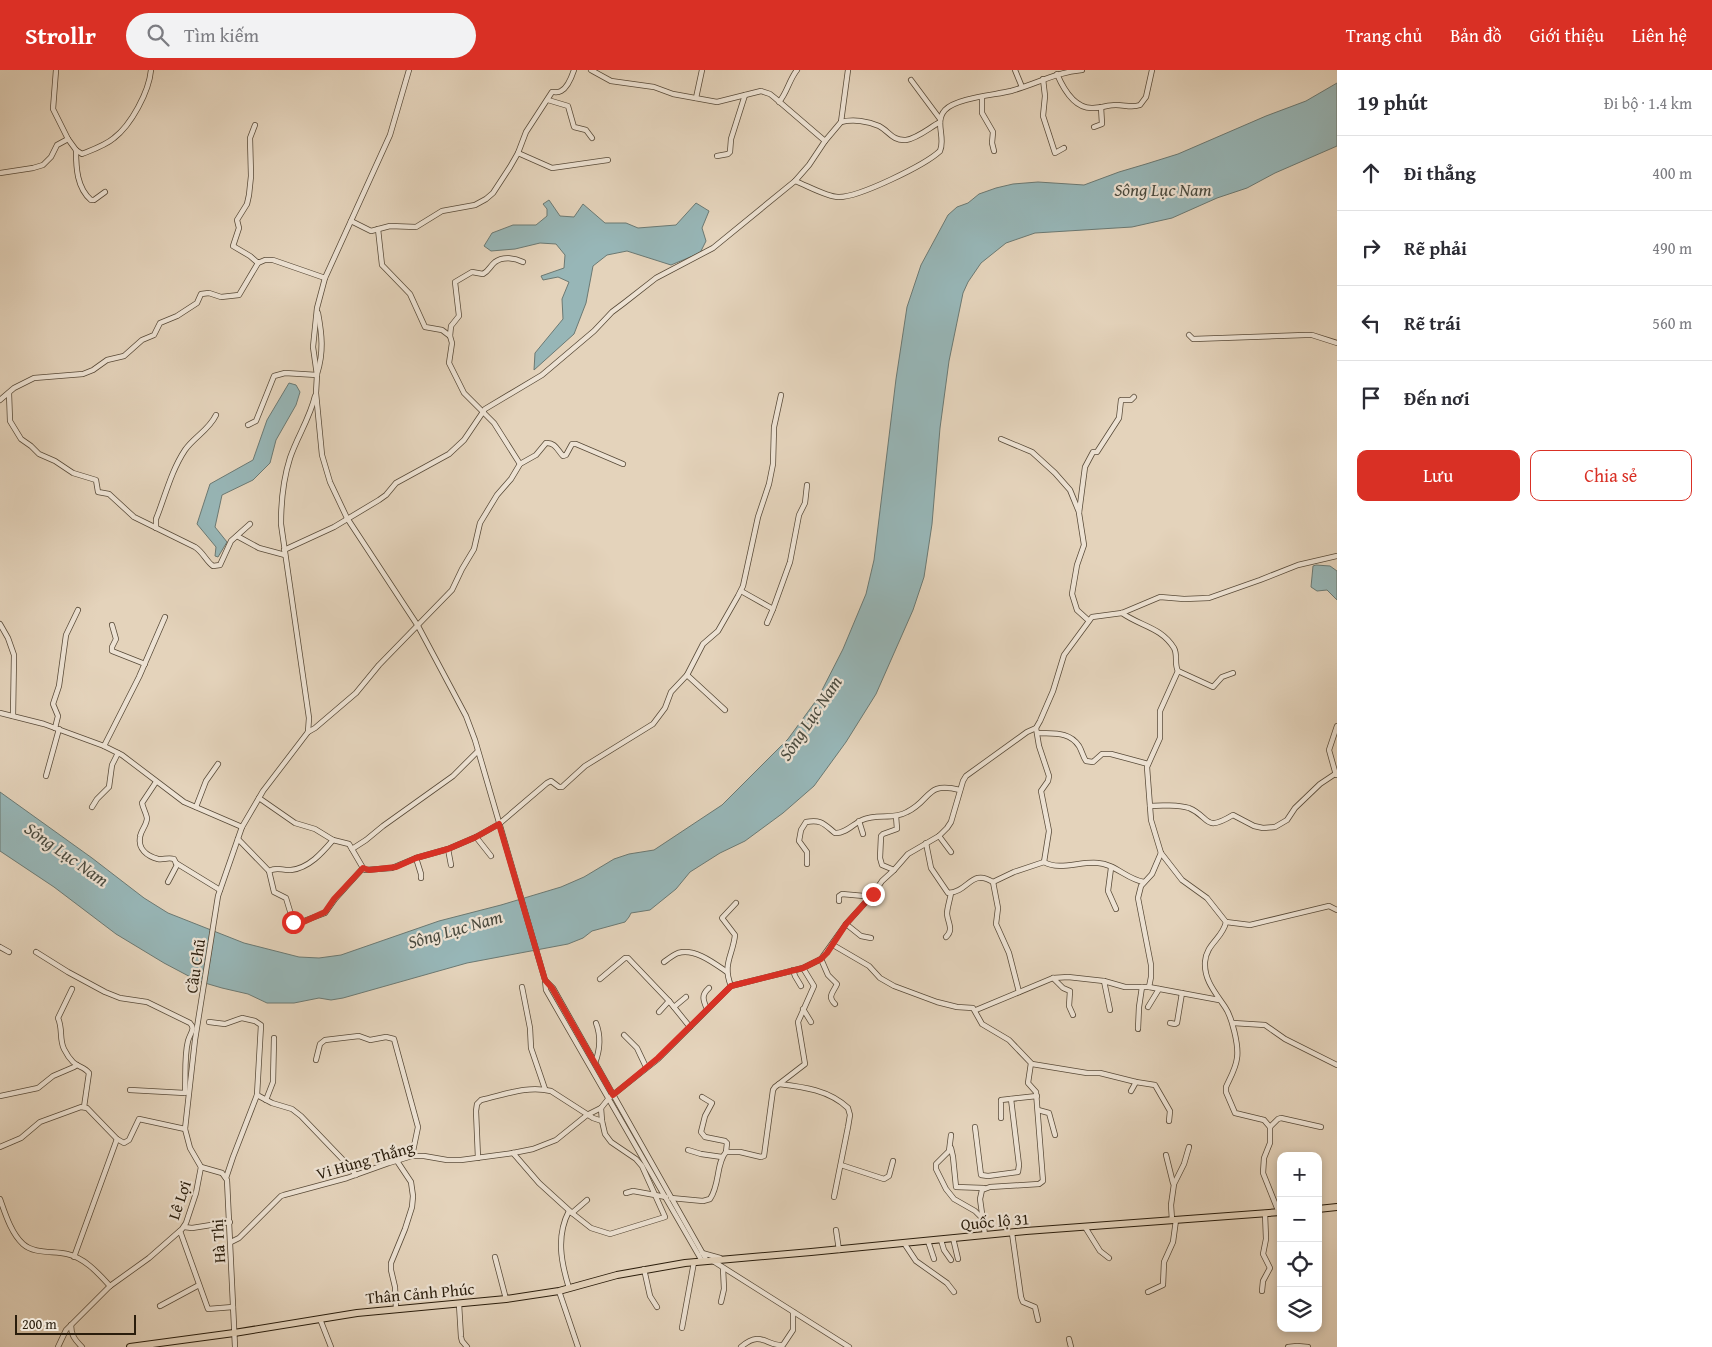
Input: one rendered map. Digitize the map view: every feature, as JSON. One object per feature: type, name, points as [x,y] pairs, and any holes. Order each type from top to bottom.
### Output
[{"type":"highway","points":[[1322,1209],[1337,1207]]},
{"type":"highway","name":"Quốc lộ 31","points":[[707,1261],[985,1235],[1277,1212]]},
{"type":"highway","name":"Thân Cảnh Phúc","points":[[130,1347],[175,1344],[356,1313],[506,1299],[559,1291],[644,1269],[707,1261]]},
{"type":"street","points":[[56,70],[53,106],[68,139],[80,153],[86,153],[109,142],[119,134],[140,104],[149,85],[151,70]]},
{"type":"street","points":[[317,375],[312,347],[317,308],[325,278],[390,134],[409,70]]},
{"type":"street","points":[[351,221],[368,231],[390,226],[416,226],[442,211],[482,202],[497,187],[518,153],[526,132],[552,92],[562,91],[574,70]]},
{"type":"street","points":[[591,70],[611,81],[654,87],[673,94],[717,102],[756,92],[766,92],[825,141]]},
{"type":"street","points":[[696,98],[702,70]]},
{"type":"street","points":[[778,102],[797,70]]},
{"type":"street","points":[[236,536],[259,548],[284,553],[334,527],[386,495],[396,483],[455,449],[468,435],[483,411],[542,375],[618,308],[656,278],[720,244],[795,180],[809,165],[841,122],[848,70]]},
{"type":"street","points":[[1015,70],[1022,87]]},
{"type":"street","points":[[795,180],[837,197],[860,194],[916,167],[940,151],[942,144],[940,121],[944,112],[950,107],[982,97],[1012,91],[1066,71],[1082,70]]},
{"type":"street","points":[[1057,74],[1065,90],[1082,106],[1091,108],[1110,105],[1140,105],[1146,97],[1152,70]]},
{"type":"street","points":[[1043,79],[1045,96],[1043,119],[1055,153],[1064,148]]},
{"type":"street","points":[[911,80],[940,121]]},
{"type":"street","points":[[718,156],[730,152],[731,140],[745,95]]},
{"type":"street","points":[[982,97],[982,113],[993,132],[992,143],[994,151]]},
{"type":"street","points":[[548,100],[568,106],[574,127],[586,130],[592,138]]},
{"type":"street","points":[[1094,127],[1102,124],[1101,107]]},
{"type":"street","points":[[841,122],[855,120],[874,124],[892,137],[904,140],[915,136],[940,121]]},
{"type":"street","points":[[255,125],[250,138],[251,176],[249,195],[247,204],[237,220],[239,228],[232,244],[258,263]]},
{"type":"street","points":[[0,173],[44,165],[51,157],[57,145],[68,139]]},
{"type":"street","points":[[76,150],[77,172],[83,193],[91,200],[94,200],[105,192]]},
{"type":"street","points":[[518,153],[552,168],[608,160]]},
{"type":"street","points":[[378,229],[382,265],[410,294],[425,327],[442,330],[450,336]]},
{"type":"street","points":[[523,262],[515,258],[500,260],[495,262],[489,271],[483,274],[472,272],[455,282],[459,316],[451,326],[450,366],[467,397],[483,411],[506,440],[520,464],[536,455],[548,442],[556,446],[563,456],[566,455],[572,444],[576,444],[623,464]]},
{"type":"street","points":[[0,400],[21,384],[34,378],[83,374],[93,370],[107,360],[124,356],[142,340],[154,335],[160,323],[178,316],[197,303],[201,294],[209,293],[221,297],[239,295],[258,263],[265,260],[273,260],[325,278]]},
{"type":"street","points":[[317,308],[323,343],[317,375],[316,393],[322,455],[330,482],[347,518],[418,626],[466,716],[475,740],[545,980],[546,990],[611,1097],[700,1253],[707,1261],[723,1268],[849,1347]]},
{"type":"street","points":[[1189,335],[1193,338],[1200,338],[1312,335],[1337,343]]},
{"type":"street","points":[[248,425],[256,421],[274,376],[288,373],[317,375]]},
{"type":"street","points":[[8,393],[10,420],[21,439],[39,454],[55,461],[73,473],[95,479],[98,492],[109,494],[134,517],[195,547],[201,551],[208,563],[213,566],[220,565],[231,541],[250,524]]},
{"type":"street","points":[[308,732],[309,718],[281,524],[283,485],[290,458],[316,393]]},
{"type":"street","points":[[259,798],[295,822],[315,830],[332,840],[346,842],[352,848],[363,868],[369,870],[392,868],[416,858],[448,849],[476,837],[499,824],[547,783],[551,781],[559,788],[562,787],[585,766],[654,724],[665,708],[671,692],[687,675],[703,644],[718,631],[741,591],[758,517],[769,484],[773,464],[774,427],[781,395]]},
{"type":"street","points":[[1079,513],[1087,464],[1093,452],[1097,452],[1117,422],[1121,400],[1130,400],[1134,397]]},
{"type":"street","points":[[156,528],[156,519],[181,456],[196,438],[212,424],[216,415]]},
{"type":"street","points":[[1001,439],[1032,452],[1070,490],[1079,513],[1084,545],[1077,565],[1072,594],[1077,610],[1088,620]]},
{"type":"street","name":"Cầu Chũ","points":[[195,1040],[218,896],[242,827],[259,798],[308,732],[356,694],[379,665],[456,585],[462,569],[474,549],[480,523],[497,495],[511,479],[520,464]]},
{"type":"street","points":[[767,623],[790,562],[799,515],[805,503],[807,485]]},
{"type":"street","points":[[1044,862],[1049,831],[1042,790],[1049,776],[1039,746],[1037,730],[1053,691],[1064,655],[1082,633],[1088,620],[1099,615],[1122,613],[1160,597],[1184,599],[1210,598],[1298,565],[1337,556]]},
{"type":"street","points":[[741,591],[773,610]]},
{"type":"street","points":[[46,776],[57,728],[58,716],[54,704],[59,686],[66,635],[78,610]]},
{"type":"street","points":[[1122,613],[1135,622],[1160,631],[1176,650],[1176,667],[1178,671],[1160,711],[1160,738],[1146,773],[1151,820],[1161,853],[1182,880],[1207,898],[1226,922],[1250,925],[1330,906],[1337,910]]},
{"type":"street","points":[[104,746],[165,617]]},
{"type":"street","points":[[0,624],[8,638],[14,655],[13,716]]},
{"type":"street","points":[[112,625],[116,639],[112,651],[144,664]]},
{"type":"street","points":[[1178,671],[1213,687],[1222,677],[1233,673]]},
{"type":"street","points":[[687,675],[725,710]]},
{"type":"street","points":[[0,714],[57,728],[118,752],[184,802],[242,827]]},
{"type":"street","points":[[1150,806],[1188,808],[1206,821],[1214,824],[1222,822],[1233,815],[1254,826],[1275,827],[1287,820],[1295,808],[1320,784],[1336,775],[1329,750],[1337,726]]},
{"type":"street","points":[[513,1153],[570,1212],[591,1228],[610,1234],[665,1217],[642,1166],[636,1159],[611,1142],[605,1134],[602,1108],[611,1097],[658,1058],[731,986],[803,968],[821,959],[833,945],[846,924],[882,880],[908,854],[938,836],[951,822],[963,781],[969,773],[1027,732],[1037,730],[1068,736],[1079,746],[1086,761],[1093,762],[1102,754],[1111,754],[1148,764]]},
{"type":"street","points":[[92,807],[97,798],[108,787],[112,765],[118,752]]},
{"type":"street","points":[[352,848],[366,840],[453,776],[477,752]]},
{"type":"street","points":[[196,806],[206,781],[218,764]]},
{"type":"street","points":[[156,782],[142,803],[147,820],[140,837],[142,851],[159,859],[171,858],[220,890]]},
{"type":"street","points":[[807,864],[807,852],[799,841],[801,830],[806,822],[824,823],[832,830],[842,833],[859,821],[871,816],[896,816],[913,809],[934,789],[948,787],[960,790]]},
{"type":"street","points":[[894,870],[882,865],[880,858],[882,834],[897,829],[896,816]]},
{"type":"street","points":[[859,821],[863,834]]},
{"type":"street","points":[[938,836],[951,852]]},
{"type":"street","points":[[476,837],[490,856]]},
{"type":"street","points":[[238,839],[268,871],[274,892],[286,898],[293,922],[296,924],[325,912],[334,899],[363,868]]},
{"type":"street","points":[[268,871],[275,868],[292,870],[307,864],[314,860],[332,840]]},
{"type":"street","points":[[926,843],[931,868],[945,890],[951,893],[960,890],[980,876],[993,882]]},
{"type":"street","points":[[448,849],[451,865]]},
{"type":"street","points":[[1148,987],[1152,977],[1151,965],[1138,902],[1139,891],[1152,874],[1161,853]]},
{"type":"street","points":[[416,858],[421,874],[420,878]]},
{"type":"street","points":[[993,882],[1014,872],[1044,862],[1066,865],[1097,863],[1144,882]]},
{"type":"street","points":[[168,882],[177,865],[176,863]]},
{"type":"street","points":[[1111,868],[1108,890],[1116,909]]},
{"type":"street","points":[[993,882],[998,908],[996,924],[1009,953],[1019,992]]},
{"type":"street","points":[[946,937],[950,932],[947,914],[951,893]]},
{"type":"street","points":[[839,901],[839,896],[842,894],[868,898]]},
{"type":"street","points":[[731,986],[726,972],[735,935],[722,918],[736,903]]},
{"type":"street","points":[[1226,922],[1220,937],[1209,947],[1205,961],[1209,984],[1225,1007],[1233,1023],[1238,1058],[1226,1087],[1227,1094],[1235,1113],[1264,1120],[1270,1127],[1270,1143],[1262,1168],[1264,1178],[1277,1206]]},
{"type":"street","points":[[846,924],[861,936],[871,938]]},
{"type":"street","points":[[833,945],[869,966],[880,978],[894,986],[937,1002],[957,1007],[969,1007],[976,1010],[1053,978],[1068,977],[1104,981],[1125,987],[1148,987],[1219,1000]]},
{"type":"street","points":[[0,947],[9,952]]},
{"type":"street","points":[[36,952],[105,992],[120,998],[147,1002],[192,1025],[193,1029],[188,1041],[187,1094],[130,1090]]},
{"type":"street","points":[[664,962],[679,953],[692,953],[726,972]]},
{"type":"street","points":[[600,979],[625,958],[628,958],[670,1001],[690,1027]]},
{"type":"street","points":[[821,959],[828,975],[836,983],[831,995],[835,1004]]},
{"type":"street","points":[[726,1152],[764,1156],[775,1087],[805,1064],[798,1022],[814,986],[803,968]]},
{"type":"street","points":[[793,970],[794,976],[801,986]]},
{"type":"street","points":[[1053,978],[1063,988],[1070,991],[1069,1006],[1073,1015]]},
{"type":"street","points":[[545,980],[552,988],[595,1063],[611,1097]]},
{"type":"street","points":[[1104,981],[1110,1010]]},
{"type":"street","points":[[522,987],[530,1028],[531,1048],[545,1089]]},
{"type":"street","points":[[1138,1029],[1142,987]]},
{"type":"street","points":[[707,1009],[703,994],[709,988]]},
{"type":"street","points":[[72,989],[58,1018],[62,1025],[63,1047],[76,1064],[85,1068],[89,1073],[84,1106]]},
{"type":"street","points":[[1148,1007],[1159,989]]},
{"type":"street","points":[[1170,1023],[1178,1023],[1182,993]]},
{"type":"street","points":[[674,1007],[686,997]]},
{"type":"street","points":[[659,1012],[670,1001]]},
{"type":"street","points":[[803,1009],[811,1022]]},
{"type":"street","points":[[976,1010],[982,1024],[1009,1040],[1032,1064],[1087,1073],[1100,1072],[1158,1087],[1170,1111],[1169,1121]]},
{"type":"street","points":[[209,1022],[225,1024],[242,1018],[260,1023],[261,1025],[258,1095],[232,1157],[226,1178]]},
{"type":"street","points":[[595,1063],[599,1049],[596,1022]]},
{"type":"street","points":[[1233,1023],[1265,1025],[1284,1039],[1337,1065]]},
{"type":"street","points":[[624,1035],[633,1043],[646,1067]]},
{"type":"street","points":[[316,1060],[320,1044],[325,1040],[358,1036],[370,1040],[386,1037],[394,1039],[418,1127],[412,1156]]},
{"type":"street","points":[[266,1100],[273,1082],[274,1038]]},
{"type":"street","name":"Lê Lợi","points":[[58,1346],[63,1334],[110,1286],[149,1258],[182,1229],[196,1193],[201,1167],[190,1148],[185,1129],[187,1094],[195,1040]]},
{"type":"street","points":[[0,1096],[38,1088],[53,1076],[74,1067],[76,1064]]},
{"type":"street","points":[[951,1135],[956,1187],[986,1188],[1039,1184],[1043,1181],[1037,1096],[1035,1089],[1028,1083],[1032,1064]]},
{"type":"street","points":[[1131,1091],[1136,1082]]},
{"type":"street","points":[[779,1084],[813,1089],[827,1094],[848,1108],[850,1115],[834,1197]]},
{"type":"street","points":[[478,1158],[476,1111],[479,1101],[525,1089],[545,1089],[602,1121]]},
{"type":"street","points":[[258,1095],[301,1116],[356,1175]]},
{"type":"street","points":[[1001,1118],[1000,1102],[1037,1096]]},
{"type":"street","points":[[626,1193],[633,1191],[655,1196],[702,1201],[710,1199],[718,1182],[722,1157],[726,1152],[727,1143],[705,1136],[701,1132],[705,1116],[712,1103],[702,1097]]},
{"type":"street","points":[[975,1127],[981,1175],[988,1176],[1018,1172],[1019,1165],[1011,1099]]},
{"type":"street","points":[[84,1106],[117,1139],[124,1142],[128,1142],[139,1119],[185,1129]]},
{"type":"street","points":[[0,1147],[21,1138],[40,1122],[84,1106]]},
{"type":"street","name":"Vi Hùng Thắng","points":[[231,1242],[239,1238],[281,1196],[356,1175],[412,1156],[447,1160],[513,1153],[551,1142],[587,1114],[602,1108]]},
{"type":"street","points":[[1038,1110],[1049,1113],[1054,1135]]},
{"type":"street","points":[[1270,1127],[1281,1118],[1320,1127]]},
{"type":"street","points":[[74,1257],[117,1139]]},
{"type":"street","points":[[1148,1292],[1163,1285],[1164,1262],[1173,1242],[1175,1221],[1171,1205],[1174,1184],[1184,1164],[1189,1147]]},
{"type":"street","points":[[951,1148],[936,1164],[936,1169],[949,1194],[959,1203],[975,1211],[982,1218]]},
{"type":"street","points":[[688,1150],[722,1157]]},
{"type":"street","points":[[1166,1156],[1174,1184]]},
{"type":"street","points":[[396,1310],[391,1263],[412,1207],[413,1196],[411,1182],[397,1161]]},
{"type":"street","points":[[841,1165],[884,1178],[889,1176],[893,1161]]},
{"type":"street","points":[[201,1167],[218,1170],[226,1178]]},
{"type":"street","name":"Hà Thị","points":[[226,1178],[230,1222],[235,1347]]},
{"type":"street","points":[[985,1235],[980,1192],[986,1188]]},
{"type":"street","points":[[0,1199],[1,1207],[13,1231],[23,1244],[35,1250],[70,1255],[94,1268],[110,1286]]},
{"type":"street","points":[[569,1288],[560,1250],[562,1227],[570,1212],[587,1200]]},
{"type":"street","points":[[1262,1291],[1263,1281],[1270,1268],[1263,1254],[1266,1239],[1265,1214]]},
{"type":"street","points":[[230,1222],[182,1229],[208,1309],[233,1307]]},
{"type":"street","points":[[1085,1227],[1100,1251],[1109,1258]]},
{"type":"street","points":[[836,1230],[839,1250]]},
{"type":"street","points":[[1012,1233],[1021,1297],[1024,1302],[1035,1307],[1038,1320]]},
{"type":"street","points":[[954,1238],[958,1259]]},
{"type":"street","points":[[941,1240],[944,1250],[951,1260]]},
{"type":"street","points":[[928,1241],[934,1259]]},
{"type":"street","points":[[904,1243],[916,1261],[947,1283],[954,1292]]},
{"type":"street","points":[[700,1253],[726,1260]]},
{"type":"street","points":[[685,1263],[700,1253]]},
{"type":"street","points":[[494,1257],[506,1299]]},
{"type":"street","points":[[682,1328],[694,1262]]},
{"type":"street","points":[[722,1302],[724,1289],[723,1268]]},
{"type":"street","points":[[644,1269],[650,1296],[657,1306]]},
{"type":"street","points":[[160,1306],[199,1285]]},
{"type":"street","points":[[559,1291],[578,1347]]},
{"type":"street","points":[[459,1304],[461,1337],[466,1347]]},
{"type":"street","points":[[741,1347],[753,1339],[776,1346],[783,1345],[793,1330],[793,1312]]},
{"type":"street","points":[[320,1319],[330,1347]]},
{"type":"street","points":[[71,1325],[75,1340],[82,1347]]},
{"type":"street","points":[[1069,1339],[1071,1347]]},
{"type":"street","points":[[1288,1347],[1308,1347]]},
{"type":"water","name":"Sông Lục Nam","points":[[1337,83],[1337,146],[1275,173],[1247,188],[1217,198],[1172,218],[1132,227],[1035,233],[1006,243],[981,263],[963,293],[949,361],[940,428],[932,524],[924,577],[913,610],[876,694],[846,742],[814,786],[783,813],[745,841],[720,853],[690,872],[676,889],[650,910],[631,913],[625,922],[592,931],[583,938],[568,944],[467,963],[343,998],[331,1000],[319,998],[294,1003],[267,1003],[248,994],[198,981],[164,963],[116,934],[54,887],[0,851],[0,792],[144,898],[168,913],[244,943],[299,957],[319,958],[341,955],[439,921],[561,887],[584,877],[614,859],[629,854],[654,850],[722,805],[788,739],[818,698],[843,649],[866,594],[874,560],[896,379],[907,307],[921,265],[948,215],[957,207],[968,203],[979,194],[996,188],[1013,184],[1038,182],[1084,185],[1178,154],[1306,101]]},
{"type":"water","points":[[549,200],[560,216],[574,217],[583,204],[605,223],[626,223],[638,228],[676,225],[696,203],[709,211],[702,228],[706,241],[700,253],[671,265],[627,251],[607,255],[593,266],[586,303],[574,334],[534,370],[535,353],[563,319],[562,299],[569,282],[558,277],[543,280],[541,276],[564,268],[565,255],[556,244],[540,243],[515,249],[491,251],[484,246],[492,233],[513,225],[536,225],[547,216],[547,209],[543,204]]},
{"type":"water","points":[[289,383],[296,385],[300,392],[296,405],[276,440],[270,463],[253,480],[222,495],[215,527],[227,542],[218,557],[215,556],[216,547],[197,524],[210,484],[253,460],[267,420]]},
{"type":"water","points":[[1313,566],[1330,566],[1337,571],[1337,600],[1327,590],[1317,591],[1311,587]]},
{"type":"route","points":[[293,922],[299,924],[325,912],[334,899],[363,868],[369,870],[396,867],[416,858],[448,849],[476,837],[499,824],[545,980],[552,988],[613,1095],[658,1058],[727,988],[741,982],[803,968],[821,959],[846,924],[873,894]]}]
